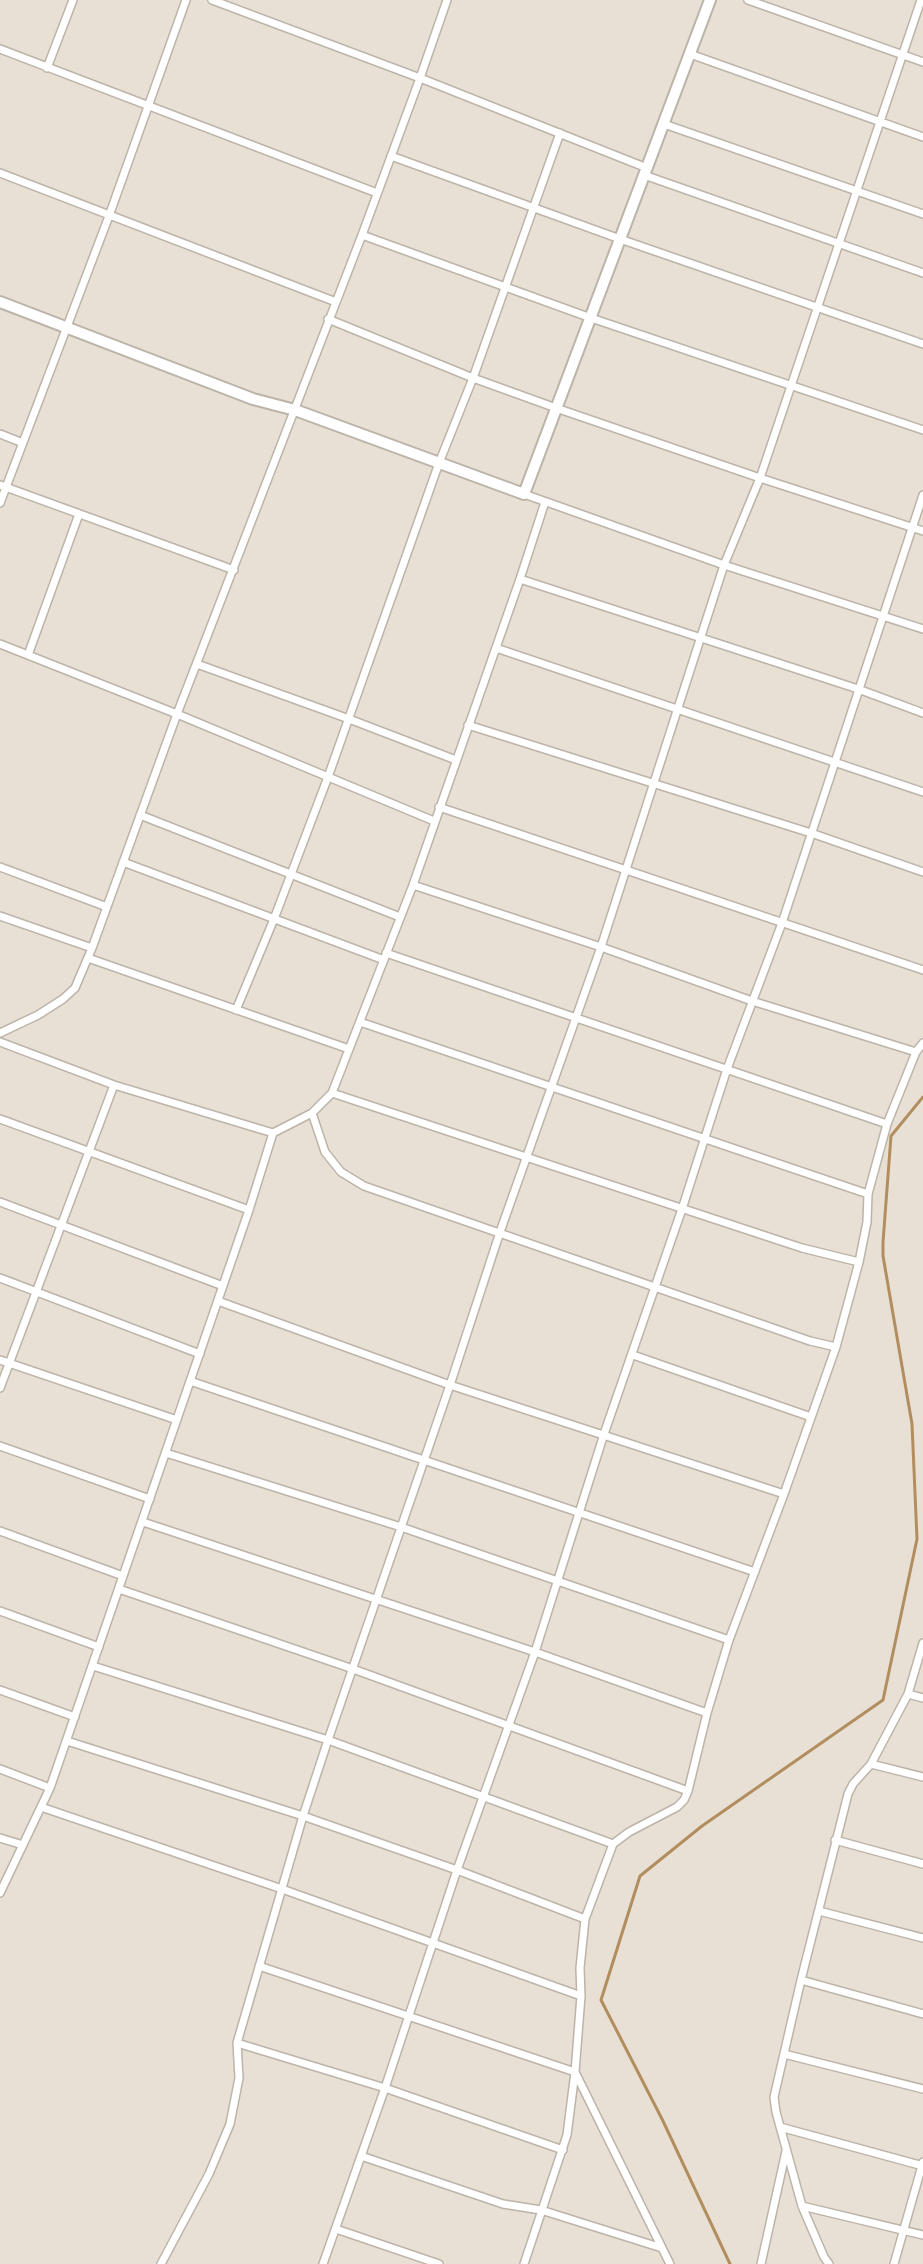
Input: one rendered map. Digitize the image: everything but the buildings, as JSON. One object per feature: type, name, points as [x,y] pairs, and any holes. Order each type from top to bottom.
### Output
[{"type":"street","points":[[47,68],[73,0]]},
{"type":"street","points":[[0,503],[3,486],[23,443],[110,216],[186,0]]},
{"type":"street","points":[[212,0],[560,133],[646,172],[923,273]]},
{"type":"street","points":[[0,1033],[38,1015],[63,999],[75,988],[88,958],[177,714],[362,235],[447,0]]},
{"type":"street","points":[[524,494],[710,0]]},
{"type":"street","points":[[748,0],[923,62]]},
{"type":"street","points":[[161,2264],[209,2174],[230,2124],[239,2078],[237,2043],[303,1816],[526,1156],[601,947],[724,565],[760,478],[921,0]]},
{"type":"street","points":[[0,50],[377,193]]},
{"type":"street","points":[[690,54],[923,137]]},
{"type":"street","points":[[664,124],[923,214]]},
{"type":"street","points":[[236,1010],[274,919],[328,777],[439,463],[473,378],[560,133]]},
{"type":"street","points":[[391,156],[620,240],[923,344]]},
{"type":"street","points":[[0,173],[336,302]]},
{"type":"street","points":[[362,235],[591,318],[923,430]]},
{"type":"street","points":[[0,302],[253,399],[295,410],[724,565],[923,629]]},
{"type":"street","points":[[328,319],[473,378],[556,408],[923,531]]},
{"type":"street","points":[[0,434],[23,443]]},
{"type":"street","points":[[3,486],[234,570]]},
{"type":"street","points":[[323,2264],[385,2088],[432,1942],[535,1652],[604,1434],[633,1355],[727,1069],[782,923],[923,495]]},
{"type":"street","points":[[0,1042],[114,1085],[273,1133],[312,1113],[332,1093],[413,885],[545,502]]},
{"type":"street","points":[[28,656],[79,514]]},
{"type":"street","points":[[520,579],[858,689],[923,713]]},
{"type":"street","points":[[0,644],[177,714],[434,821]]},
{"type":"street","points":[[496,648],[923,792]]},
{"type":"street","points":[[197,664],[456,760]]},
{"type":"street","points":[[468,725],[811,833],[923,872]]},
{"type":"street","points":[[439,807],[923,969]]},
{"type":"street","points":[[140,815],[400,917]]},
{"type":"street","points":[[123,862],[274,919],[576,1018],[887,1124]]},
{"type":"street","points":[[0,867],[107,907]]},
{"type":"street","points":[[413,885],[601,947],[752,1001],[916,1052]]},
{"type":"street","points":[[0,916],[92,948]]},
{"type":"street","points":[[88,958],[349,1049]]},
{"type":"street","points":[[360,1022],[868,1194]]},
{"type":"street","points":[[524,2264],[563,2150],[575,2072],[585,1919],[613,1844],[629,1832],[677,1807],[684,1800],[688,1791],[707,1713],[729,1640],[836,1347],[859,1262],[867,1222],[868,1194],[887,1124],[916,1052],[923,1043]]},
{"type":"street","points":[[0,1388],[114,1085]]},
{"type":"street","points":[[332,1093],[802,1248],[859,1262]]},
{"type":"street","points":[[312,1113],[325,1152],[341,1172],[364,1186],[810,1341],[836,1347]]},
{"type":"street","points":[[0,1119],[249,1210]]},
{"type":"street","points":[[0,1893],[51,1788],[249,1210],[273,1133]]},
{"type":"street","points":[[0,1202],[223,1286]]},
{"type":"street","points":[[0,1278],[200,1354]]},
{"type":"street","points":[[218,1301],[450,1385],[784,1494]]},
{"type":"street","points":[[633,1355],[811,1417]]},
{"type":"street","points":[[0,1360],[177,1420]]},
{"type":"street","points":[[190,1381],[755,1572]]},
{"type":"street","points":[[0,1446],[150,1499]]},
{"type":"street","points":[[166,1453],[401,1527],[729,1640]]},
{"type":"street","points":[[143,1522],[535,1652],[707,1713]]},
{"type":"street","points":[[0,1531],[123,1576]]},
{"type":"street","points":[[119,1589],[353,1669],[688,1791]]},
{"type":"street","points":[[0,1611],[99,1647]]},
{"type":"street","points":[[829,2264],[802,2206],[774,2097],[848,1794],[853,1784],[871,1764],[908,1694],[923,1643]]},
{"type":"street","points":[[93,1666],[328,1740],[613,1844]]},
{"type":"street","points":[[0,1690],[75,1717]]},
{"type":"street","points":[[908,1694],[923,1698]]},
{"type":"street","points":[[67,1741],[303,1816],[457,1870],[585,1919]]},
{"type":"street","points":[[871,1764],[923,1777]]},
{"type":"street","points":[[0,1769],[51,1788]]},
{"type":"street","points":[[41,1807],[282,1888],[581,1996]]},
{"type":"street","points":[[0,1838],[23,1845]]},
{"type":"street","points":[[836,1840],[923,1864]]},
{"type":"street","points":[[819,1911],[923,1938]]},
{"type":"street","points":[[259,1966],[575,2072],[670,2264]]},
{"type":"street","points":[[801,1980],[923,2013]]},
{"type":"street","points":[[237,2043],[385,2088],[563,2150]]},
{"type":"street","points":[[784,2054],[923,2089]]},
{"type":"street","points":[[780,2127],[923,2164],[894,2264]]},
{"type":"street","points":[[761,2264],[786,2149]]},
{"type":"street","points":[[361,2156],[503,2204],[541,2210],[662,2248]]},
{"type":"street","points":[[802,2206],[923,2235]]},
{"type":"street","points":[[336,2229],[439,2264]]},
{"type":"waterway","points":[[730,2264],[663,2121],[601,2000],[640,1876],[702,1826],[883,1700],[917,1539],[912,1424],[883,1256],[883,1242],[891,1136],[923,1097]]}]
